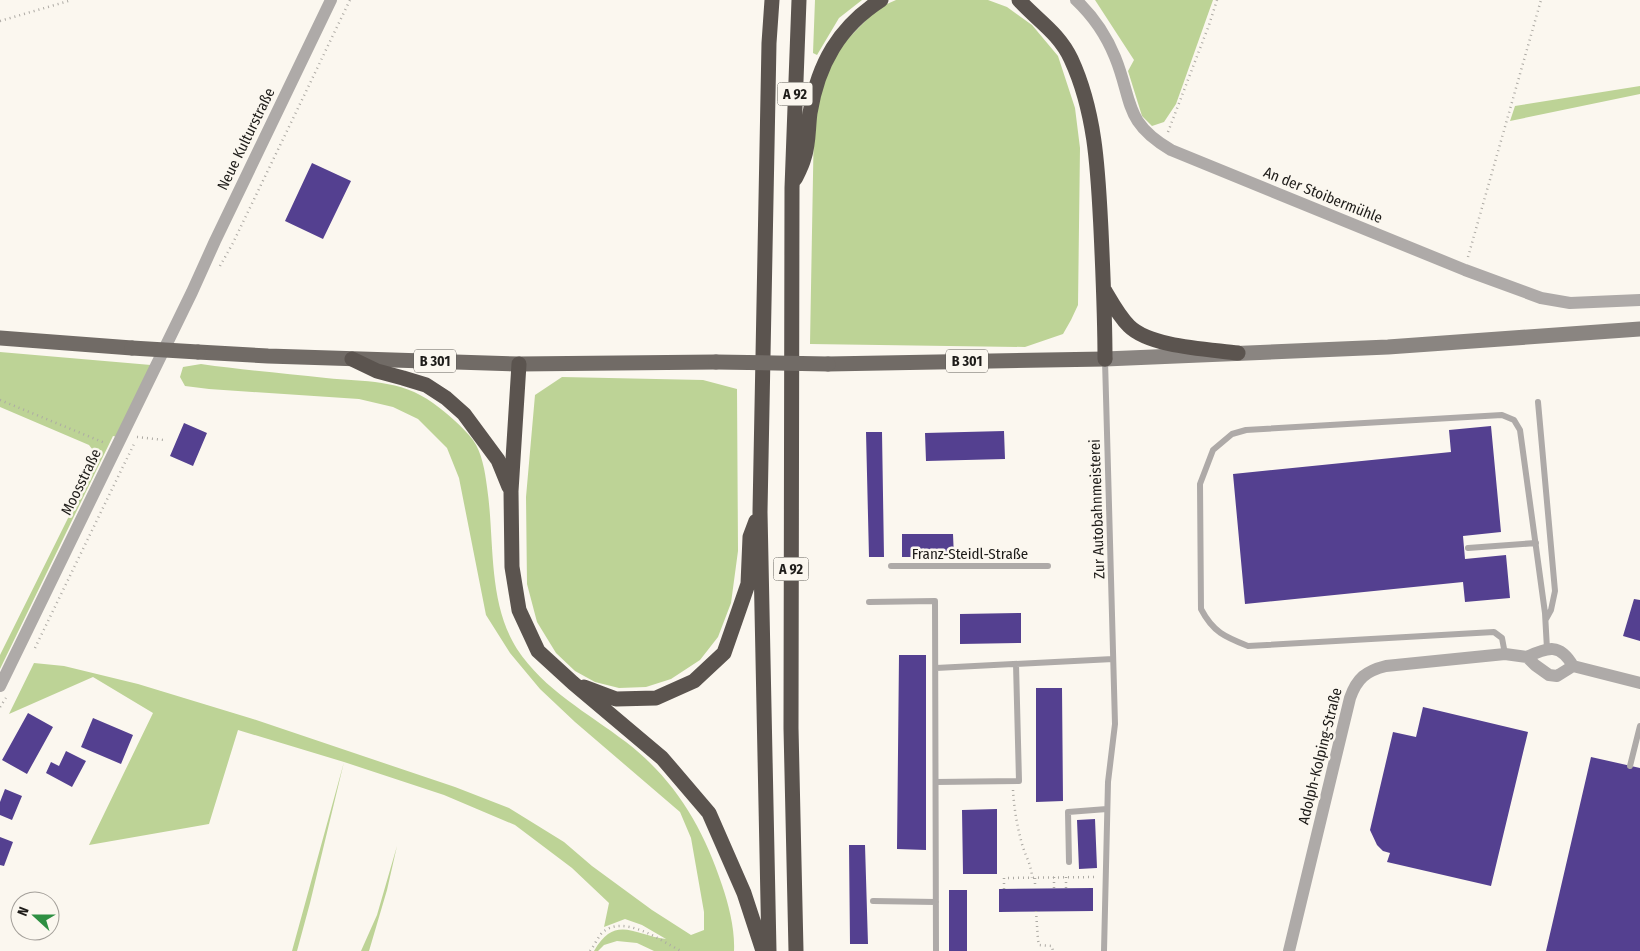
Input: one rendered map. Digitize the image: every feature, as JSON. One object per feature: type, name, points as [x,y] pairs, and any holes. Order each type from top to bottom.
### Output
[{"type":"highway","name":"A 92","points":[[769,951],[760,512],[769,43],[772,0]]},
{"type":"highway","name":"A 92","points":[[796,951],[791,728],[792,188],[799,0]]},
{"type":"highway","points":[[792,188],[805,158],[810,111],[816,85],[832,47],[856,18],[881,0]]},
{"type":"highway","points":[[1008,0],[1022,4],[1052,30],[1071,58],[1090,113],[1098,171],[1104,290],[1105,359]]},
{"type":"highway","points":[[1104,290],[1120,316],[1139,334],[1164,342],[1238,353]]},
{"type":"highway","points":[[352,359],[376,371],[426,386],[446,398],[464,414],[498,460],[510,490]]},
{"type":"highway","points":[[518,364],[510,490],[512,567],[519,610],[538,651],[573,684],[662,758],[709,813],[744,893],[763,951]]},
{"type":"highway","points":[[573,684],[616,699],[656,698],[694,681],[724,653],[748,584],[750,537],[760,512]]},
{"type":"main road","points":[[1105,359],[1388,347],[1640,329]]},
{"type":"main road","name":"B 301","points":[[0,338],[198,352],[518,364],[716,362],[828,364],[1105,359]]},
{"type":"street","name":"Neue Kulturstraße","points":[[192,292],[331,0]]},
{"type":"street","name":"An der Stoibermühle","points":[[1076,0],[1092,17],[1106,37],[1133,115],[1145,130],[1163,145],[1183,156],[1465,270],[1541,298],[1558,302],[1640,300]]},
{"type":"street","name":"Moosstraße","points":[[0,686],[192,292]]},
{"type":"street","name":"Adolph-Kolping-Straße","points":[[1289,951],[1354,686],[1361,678],[1374,669],[1386,666],[1505,654],[1527,657],[1547,649]]},
{"type":"street","points":[[1547,649],[1555,649],[1562,652],[1569,658],[1573,666]]},
{"type":"street","points":[[1527,657],[1549,675],[1557,676],[1573,666],[1640,683]]},
{"type":"lane","name":"Zur Autobahnmeisterei","points":[[1104,951],[1108,782],[1115,724],[1105,359]]},
{"type":"lane","points":[[1538,402],[1555,591],[1551,610],[1545,620]]},
{"type":"lane","points":[[1505,654],[1502,638],[1494,632],[1248,646],[1226,637],[1208,623],[1201,609],[1200,484],[1213,450],[1232,434],[1246,430],[1502,415],[1514,420],[1520,430],[1536,543],[1547,649]]},
{"type":"lane","points":[[1468,548],[1536,543]]},
{"type":"lane","name":"Franz-Steidl-Straße","points":[[891,566],[1048,566]]},
{"type":"lane","points":[[870,602],[935,601],[936,951]]},
{"type":"lane","points":[[936,668],[1113,659]]},
{"type":"lane","points":[[936,782],[1019,781],[1016,664]]},
{"type":"lane","points":[[1630,766],[1640,726]]},
{"type":"lane","points":[[1069,862],[1068,812],[1107,809]]},
{"type":"lane","points":[[872,901],[936,902]]},
{"type":"path","points":[[0,21],[72,0]]},
{"type":"path","points":[[216,271],[233,243],[350,0]]},
{"type":"path","points":[[1163,145],[1217,0]]},
{"type":"path","points":[[1465,270],[1541,0]]},
{"type":"path","points":[[0,400],[117,448]]},
{"type":"path","points":[[123,435],[164,440]]},
{"type":"path","points":[[1013,781],[1020,837],[1027,860],[1032,869],[1035,888]]},
{"type":"path","points":[[1054,877],[1054,888]]},
{"type":"path","points":[[1066,877],[1066,888]]},
{"type":"path","points":[[1004,889],[1004,878],[1106,877]]},
{"type":"path","points":[[1036,911],[1039,945],[1052,946],[1052,951]]},
{"type":"path","points":[[590,951],[602,934],[610,928],[621,925],[638,929],[681,951]]},
{"type":"green space","points":[[815,0],[862,0],[839,18],[817,55],[813,53]]},
{"type":"green space","points":[[896,0],[988,0],[1007,7],[1032,25],[1058,56],[1075,108],[1080,148],[1078,305],[1063,334],[1025,347],[810,344],[814,120],[822,81],[837,50],[878,8]]},
{"type":"green space","points":[[1095,0],[1213,0],[1176,104],[1164,122],[1152,126],[1142,116],[1128,71],[1134,60]]},
{"type":"green space","points":[[1640,86],[1640,94],[1510,121],[1515,106]]},
{"type":"green space","points":[[0,352],[151,365],[117,437],[113,436],[0,669],[0,655],[75,504],[96,454],[89,445],[0,407]]},
{"type":"green space","points":[[201,364],[368,381],[395,386],[421,395],[464,430],[476,445],[483,462],[496,591],[507,630],[517,649],[540,677],[567,700],[626,742],[659,772],[673,789],[696,824],[722,885],[734,934],[734,951],[654,951],[637,943],[617,941],[604,945],[598,951],[594,951],[610,933],[618,930],[635,931],[666,939],[642,925],[625,919],[604,927],[609,903],[572,868],[515,825],[444,795],[238,730],[209,824],[89,845],[153,713],[93,677],[9,714],[34,663],[64,666],[138,684],[253,719],[455,787],[509,808],[564,842],[592,866],[652,910],[691,935],[704,930],[704,912],[691,838],[680,812],[575,722],[540,689],[510,653],[486,615],[459,478],[447,448],[418,419],[393,407],[359,399],[185,386],[180,377],[183,367]]},
{"type":"green space","points":[[562,377],[703,380],[737,389],[738,551],[731,603],[718,637],[700,660],[671,679],[646,687],[619,688],[595,682],[575,671],[556,653],[537,622],[527,584],[526,497],[535,395]]},
{"type":"green space","points":[[344,762],[297,951],[292,951]]},
{"type":"green space","points":[[397,846],[387,890],[369,951],[361,951],[377,915]]},
{"type":"building","points":[[312,163],[351,181],[323,239],[285,221]]},
{"type":"building","points":[[184,423],[207,433],[193,466],[170,456]]},
{"type":"building","points":[[1491,426],[1501,532],[1463,536],[1465,559],[1506,555],[1510,598],[1465,602],[1463,582],[1245,604],[1233,474],[1451,452],[1449,430]]},
{"type":"building","points":[[1004,431],[1005,459],[926,461],[925,433]]},
{"type":"building","points":[[866,432],[882,432],[884,557],[869,557]]},
{"type":"building","points":[[902,534],[953,534],[954,557],[902,557]]},
{"type":"building","points":[[1634,599],[1640,600],[1640,641],[1623,636]]},
{"type":"building","points":[[1021,613],[1021,643],[960,644],[960,614]]},
{"type":"building","points":[[899,655],[926,655],[926,850],[897,849]]},
{"type":"building","points":[[1036,688],[1062,688],[1063,801],[1036,802]]},
{"type":"building","points":[[1423,707],[1528,732],[1491,886],[1387,862],[1390,853],[1383,851],[1377,845],[1370,830],[1393,732],[1416,737]]},
{"type":"building","points":[[28,713],[53,727],[27,774],[2,760]]},
{"type":"building","points":[[93,718],[133,735],[121,764],[81,747]]},
{"type":"building","points":[[66,751],[86,761],[72,787],[46,773],[51,762],[59,766]]},
{"type":"building","points":[[1591,757],[1640,768],[1640,951],[1546,951]]},
{"type":"building","points":[[5,789],[22,796],[12,820],[0,815],[0,802]]},
{"type":"building","points":[[997,809],[997,874],[963,874],[962,810]]},
{"type":"building","points":[[1095,819],[1097,868],[1079,869],[1077,820]]},
{"type":"building","points":[[0,837],[13,842],[4,866],[0,865]]},
{"type":"building","points":[[849,845],[865,845],[868,944],[850,944]]},
{"type":"building","points":[[1093,888],[1093,911],[999,912],[999,889]]},
{"type":"building","points":[[949,890],[967,890],[967,951],[949,951]]}]
